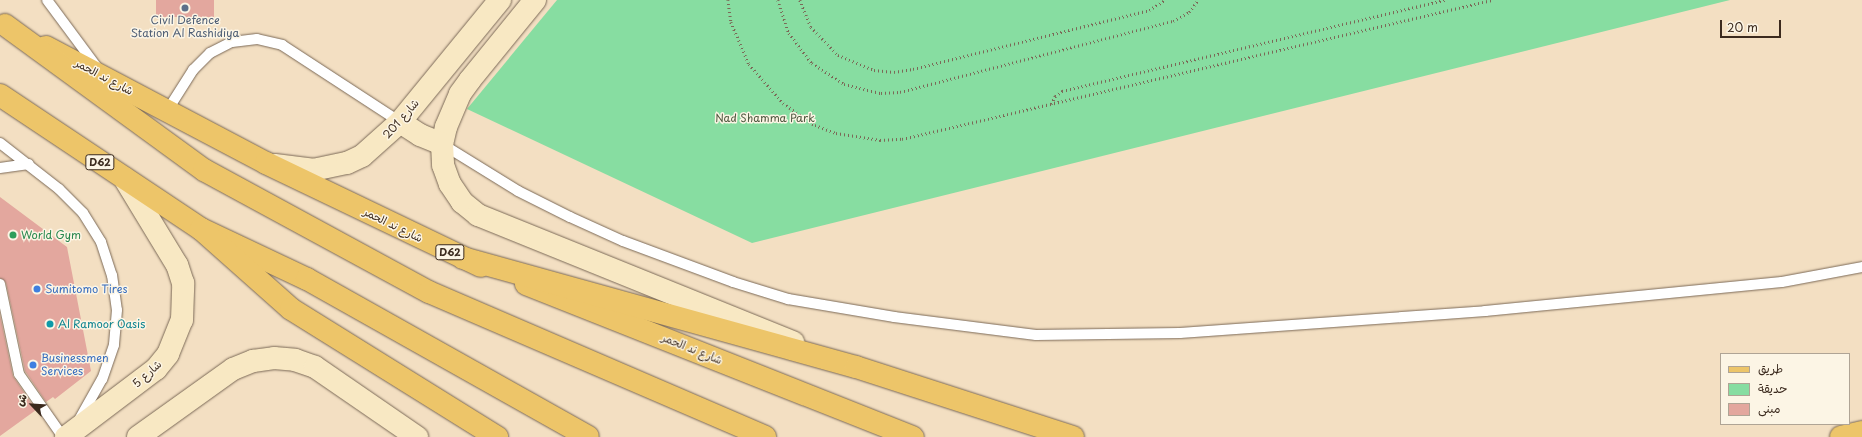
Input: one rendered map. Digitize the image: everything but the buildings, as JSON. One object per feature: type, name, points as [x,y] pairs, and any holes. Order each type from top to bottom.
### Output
[{"type":"main road","name":"شارع ند الحمر","points":[[2,24],[266,163],[463,258],[914,437]]},
{"type":"main road","points":[[2,24],[204,170],[415,284],[765,437]]},
{"type":"main road","name":"D62","points":[[0,95],[201,229],[307,279],[588,437]]},
{"type":"main road","points":[[201,229],[291,309],[497,437]]},
{"type":"main road","points":[[463,258],[856,367],[1073,437]]},
{"type":"main road","points":[[1840,437],[1862,432]]},
{"type":"street","name":"شارع 201","points":[[266,163],[295,169],[313,170],[347,163],[362,156],[400,122],[500,0]]},
{"type":"street","points":[[534,0],[460,94],[448,121],[442,144],[443,165],[450,184],[462,202],[478,215],[856,367]]},
{"type":"street","points":[[400,122],[420,136],[442,144]]},
{"type":"street","name":"شارع 5","points":[[67,436],[156,369],[170,349],[182,320],[182,283],[177,265],[124,178]]},
{"type":"street","points":[[138,437],[233,369],[253,361],[274,358],[295,360],[315,367],[417,437]]},
{"type":"lane","points":[[47,0],[105,78]]},
{"type":"lane","points":[[167,110],[193,70],[210,53],[232,42],[257,39],[282,45],[400,122]]},
{"type":"lane","points":[[0,142],[72,200],[93,227],[108,258],[116,292],[116,328],[108,362],[67,436],[19,374],[0,284]]},
{"type":"lane","points":[[442,144],[518,190],[570,217],[623,241],[733,282],[788,299],[894,317],[1036,335],[1180,333],[1485,311],[1782,282],[1862,267]]},
{"type":"lane","points":[[0,168],[28,164]]},
{"type":"path","points":[[728,0],[739,43],[759,78],[770,92],[796,114],[836,133],[873,140],[902,139],[1492,0]]},
{"type":"path","points":[[778,0],[789,33],[812,63],[844,84],[881,93],[900,92],[1173,21],[1190,12],[1198,0]]},
{"type":"path","points":[[800,0],[811,27],[838,55],[862,66],[894,72],[913,69],[1149,10],[1165,0]]},
{"type":"path","points":[[1051,104],[1055,96],[1062,91],[1446,0]]},
{"type":"green space","name":"Nad Shamma Park","points":[[557,0],[1730,0],[752,243],[467,109]]},
{"type":"place","name":"Civil Defence Station Al Rashidiya","points":[[185,8]]},
{"type":"place","name":"World Gym","points":[[13,235]]},
{"type":"place","name":"Sumitomo Tires","points":[[37,289]]},
{"type":"place","name":"Al Ramoor Oasis","points":[[50,324]]},
{"type":"place","name":"Businessmen Services","points":[[33,365]]}]
